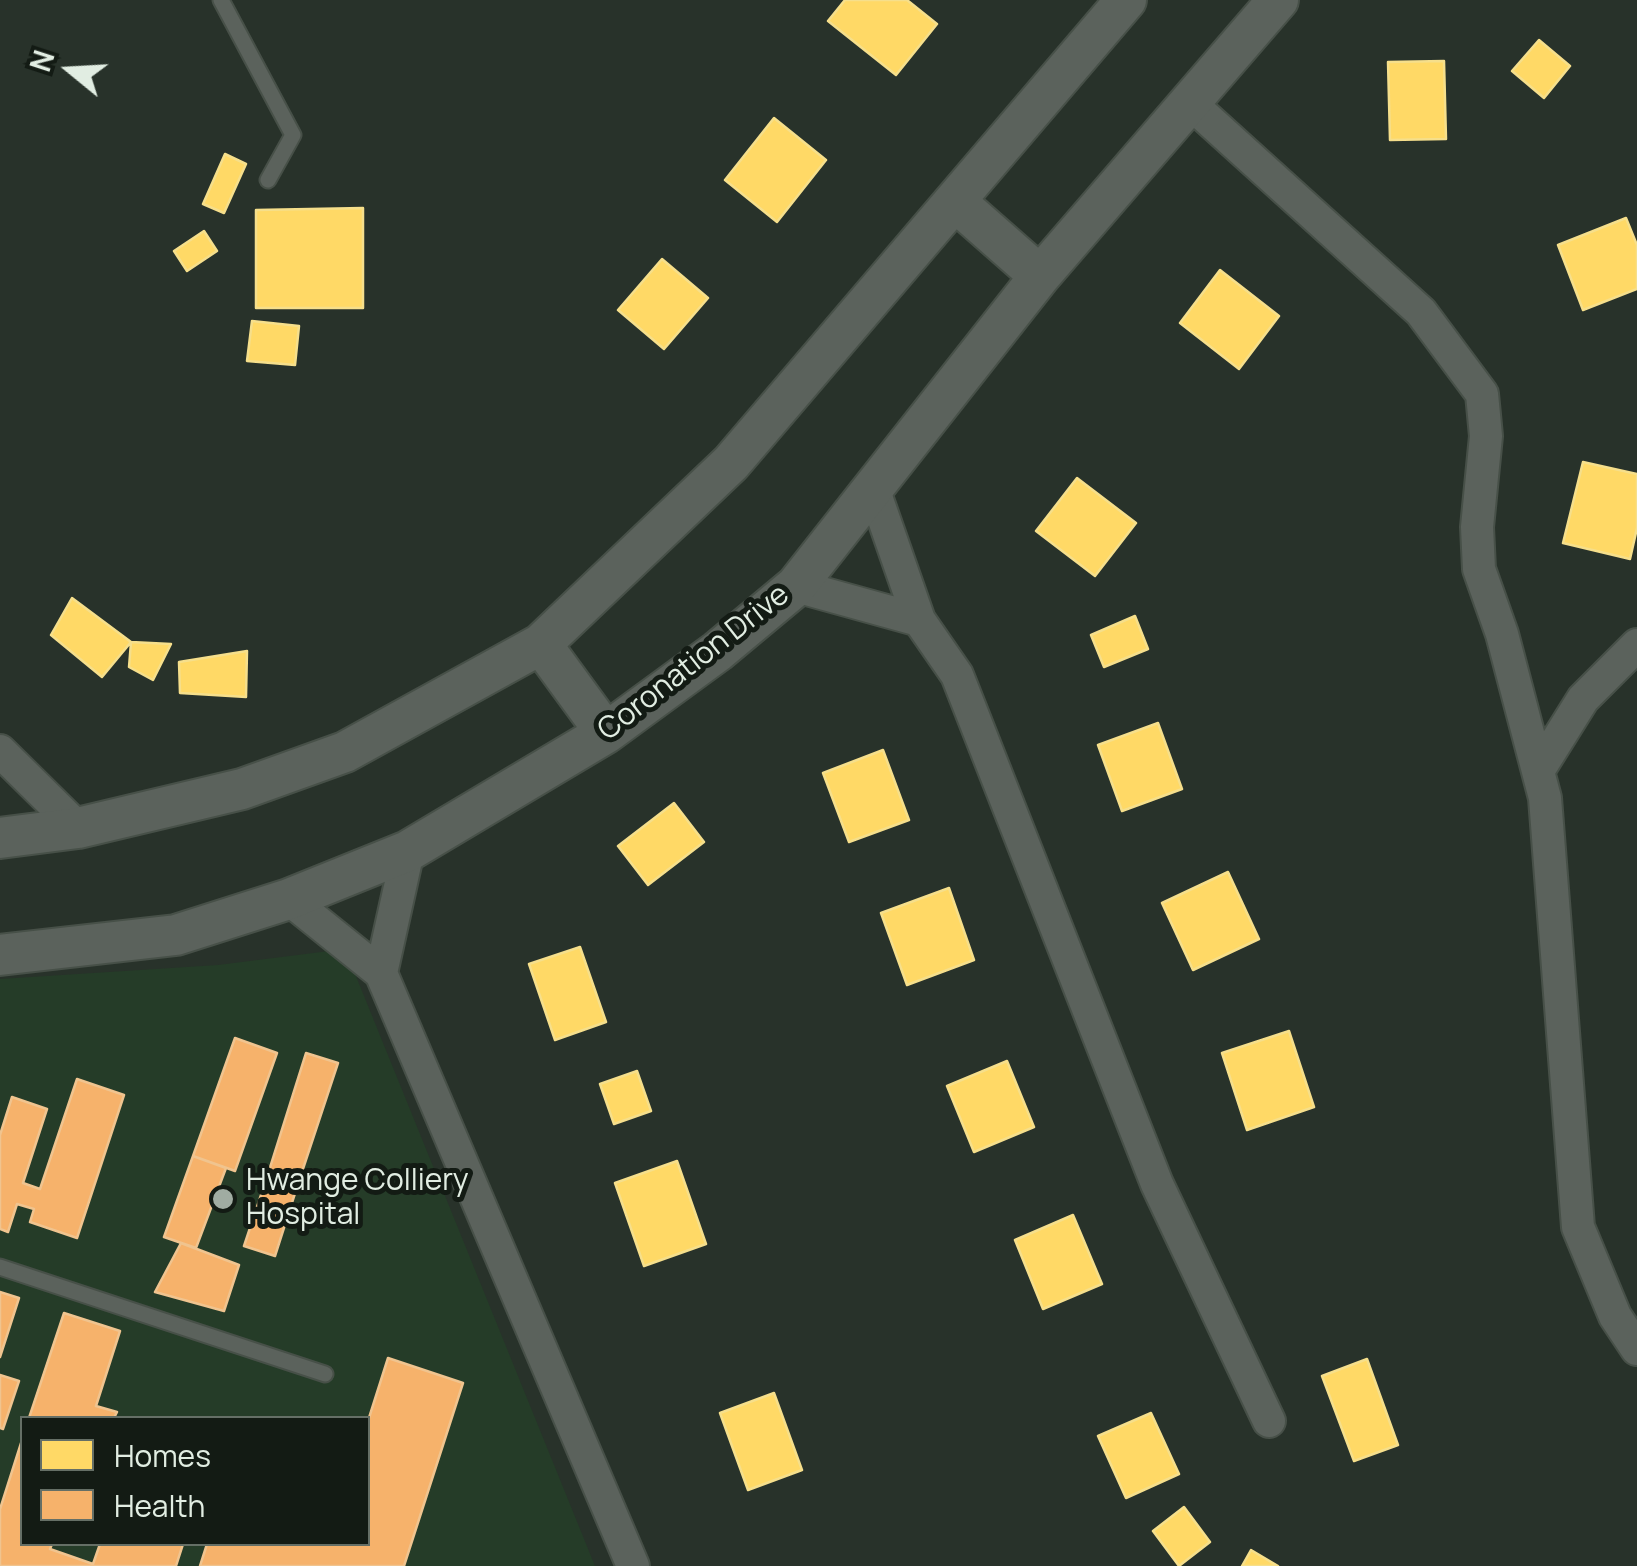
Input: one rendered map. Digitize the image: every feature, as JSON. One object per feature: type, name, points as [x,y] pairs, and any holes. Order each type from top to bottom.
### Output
[{"type":"street","points":[[0,838],[78,828],[242,789],[345,752],[541,644],[731,462],[1126,0]]},
{"type":"street","name":"Coronation Drive","points":[[0,955],[176,935],[289,899],[408,851],[606,734],[718,651],[796,586],[1040,276],[1278,0]]},
{"type":"street","points":[[1188,102],[1421,312],[1482,394],[1486,436],[1477,527],[1479,569],[1502,634],[1545,798],[1578,1227],[1615,1316],[1637,1348]]},
{"type":"street","points":[[956,203],[1040,276]]},
{"type":"street","points":[[873,488],[919,620],[958,676],[1157,1184],[1269,1422]]},
{"type":"street","points":[[796,586],[919,620]]},
{"type":"street","points":[[541,644],[606,734]]},
{"type":"street","points":[[1538,771],[1582,699],[1637,646]]},
{"type":"street","points":[[0,754],[78,828]]},
{"type":"street","points":[[381,973],[408,851]]},
{"type":"street","points":[[289,899],[381,973],[633,1566]]},
{"type":"lane","points":[[222,0],[292,135],[268,180]]},
{"type":"lane","points":[[0,1267],[326,1374]]},
{"type":"shaded area","name":"Hwange Colliery Hospital","points":[[345,949],[595,1566],[0,1566],[0,979],[218,965]]},
{"type":"building: Homes","points":[[845,0],[907,0],[937,24],[896,75],[828,21]]},
{"type":"building: Homes","points":[[1539,40],[1570,66],[1544,98],[1512,71]]},
{"type":"building: Homes","points":[[1444,61],[1446,139],[1390,140],[1388,62]]},
{"type":"building: Homes","points":[[774,118],[826,160],[777,222],[725,180]]},
{"type":"building: Homes","points":[[225,154],[246,164],[224,213],[203,204]]},
{"type":"building: Homes","points":[[363,208],[363,308],[256,308],[256,210]]},
{"type":"building: Homes","points":[[1626,218],[1637,245],[1637,289],[1583,310],[1558,245]]},
{"type":"building: Homes","points":[[204,231],[217,251],[187,271],[174,251]]},
{"type":"building: Homes","points":[[662,259],[708,298],[664,349],[618,310]]},
{"type":"building: Homes","points":[[1220,270],[1279,316],[1239,369],[1180,323]]},
{"type":"building: Homes","points":[[252,321],[299,326],[295,365],[247,361]]},
{"type":"building: Homes","points":[[1583,462],[1637,474],[1637,528],[1630,559],[1563,543]]},
{"type":"building: Homes","points":[[1077,478],[1136,523],[1095,576],[1036,531]]},
{"type":"building: Homes","points":[[72,598],[131,642],[102,677],[51,635]]},
{"type":"building: Homes","points":[[1135,616],[1148,649],[1104,667],[1091,635]]},
{"type":"building: Homes","points":[[131,642],[171,644],[153,680],[129,667]]},
{"type":"building: Homes","points":[[247,651],[246,697],[180,693],[179,662]]},
{"type":"building: Homes","points":[[1158,723],[1182,789],[1122,811],[1098,745]]},
{"type":"building: Homes","points":[[883,750],[909,820],[849,842],[823,773]]},
{"type":"building: Homes","points":[[674,803],[704,842],[648,885],[618,846]]},
{"type":"building: Homes","points":[[1228,872],[1259,939],[1193,970],[1162,903]]},
{"type":"building: Homes","points":[[949,888],[974,960],[907,985],[881,913]]},
{"type":"building: Homes","points":[[580,947],[606,1022],[555,1040],[529,964]]},
{"type":"building: Homes","points":[[1289,1031],[1314,1107],[1247,1130],[1222,1053]]},
{"type":"building: Homes","points":[[1007,1061],[1034,1127],[974,1152],[947,1086]]},
{"type":"building: Homes","points":[[637,1071],[651,1111],[614,1124],[600,1084]]},
{"type":"building: Homes","points":[[677,1161],[706,1244],[644,1266],[615,1183]]},
{"type":"building: Homes","points":[[1073,1215],[1102,1284],[1043,1309],[1015,1240]]},
{"type":"building: Homes","points":[[1367,1359],[1398,1445],[1354,1461],[1322,1376]]},
{"type":"building: Homes","points":[[774,1393],[802,1470],[748,1490],[720,1413]]},
{"type":"building: Homes","points":[[1151,1413],[1179,1474],[1126,1498],[1098,1436]]},
{"type":"building: Homes","points":[[1184,1507],[1210,1542],[1179,1566],[1153,1531]]},
{"type":"building: Homes","points":[[1251,1550],[1278,1566],[1242,1566]]},
{"type":"building: Health","points":[[235,1038],[277,1053],[235,1171],[193,1156]]},
{"type":"building: Health","points":[[306,1053],[338,1063],[297,1187],[267,1177]]},
{"type":"building: Health","points":[[77,1079],[124,1095],[77,1238],[30,1222],[34,1209],[17,1204],[8,1232],[0,1229],[0,1135],[12,1097],[47,1109],[23,1183],[40,1189]]},
{"type":"building: Health","points":[[193,1156],[226,1168],[196,1248],[164,1237]]},
{"type":"building: Health","points":[[267,1177],[297,1187],[275,1256],[244,1246]]},
{"type":"building: Health","points":[[181,1243],[239,1265],[224,1311],[155,1292]]},
{"type":"building: Health","points":[[0,1292],[19,1298],[0,1357]]},
{"type":"building: Health","points":[[64,1313],[120,1331],[96,1406],[117,1412],[115,1416],[30,1416]]},
{"type":"building: Health","points":[[388,1358],[463,1383],[404,1566],[200,1566],[206,1546],[370,1546],[370,1416]]},
{"type":"building: Health","points":[[0,1375],[19,1381],[3,1429],[0,1428]]},
{"type":"building: Health","points":[[20,1446],[20,1546],[51,1546],[50,1549],[93,1564],[99,1546],[182,1546],[176,1566],[0,1566],[0,1509]]},
{"type":"place","name":"Hwange Colliery Hospital","points":[[223,1199]]}]
